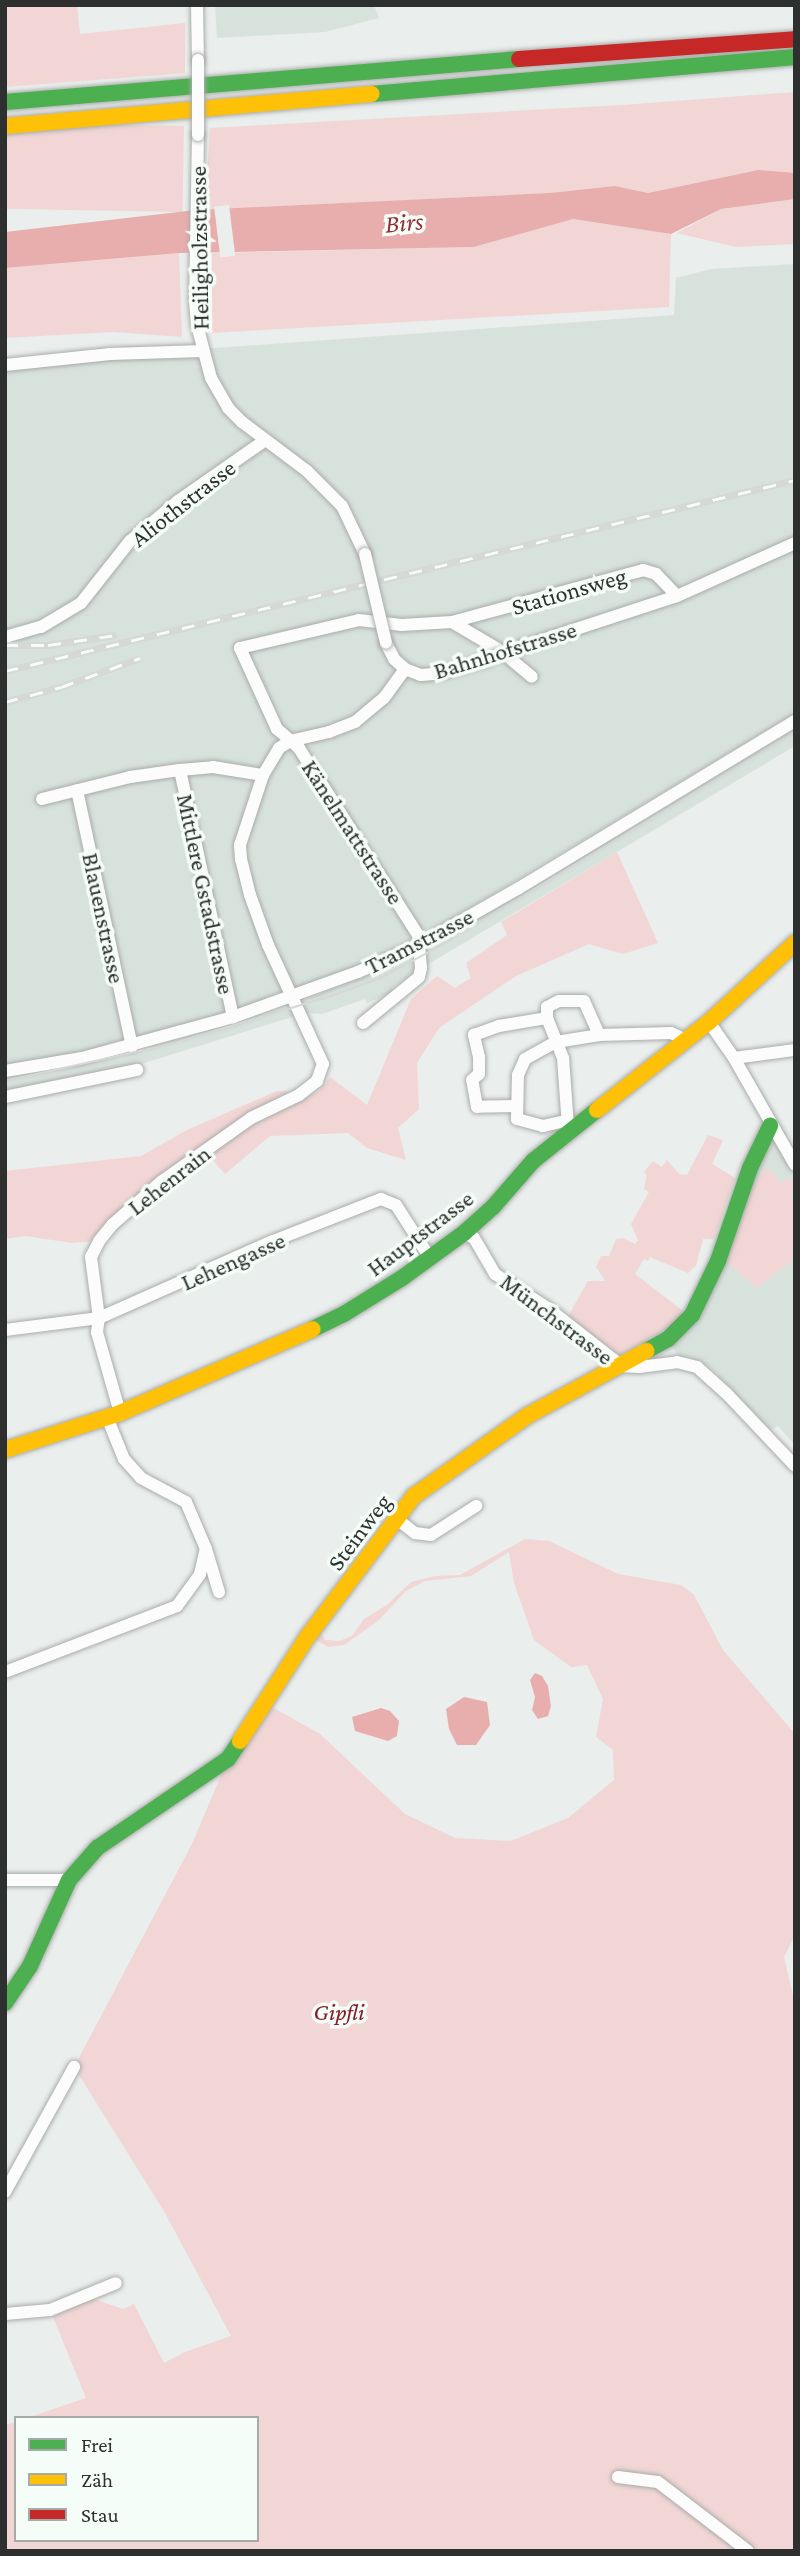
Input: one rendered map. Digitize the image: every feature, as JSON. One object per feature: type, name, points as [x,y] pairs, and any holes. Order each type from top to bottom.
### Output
[{"type":"main road","points":[[5,102],[685,45],[795,39]]},
{"type":"main road","points":[[5,126],[795,57]]},
{"type":"main road","name":"Hauptstrasse","points":[[5,1450],[113,1415],[316,1328],[380,1293],[464,1233],[568,1127],[709,1022],[795,943]]},
{"type":"main road","name":"Steinweg","points":[[7,1997],[30,1966],[69,1880],[97,1849],[228,1759],[308,1636],[397,1519],[424,1488],[503,1433],[668,1339],[692,1315],[718,1261],[750,1168],[770,1126]]},
{"type":"street","name":"Heiligholzstrasse","points":[[197,5],[195,301],[203,351],[215,386],[228,408],[264,441],[324,486],[342,506],[365,554],[386,643],[394,659],[405,669]]},
{"type":"street","points":[[5,365],[110,354],[203,351]]},
{"type":"street","name":"Aliothstrasse","points":[[5,637],[41,627],[81,603],[130,541],[178,501],[264,441]]},
{"type":"street","name":"Bahnhofstrasse","points":[[290,741],[329,732],[355,722],[384,698],[405,669],[421,675],[456,669],[677,596],[795,543]]},
{"type":"street","name":"Stationsweg","points":[[290,741],[277,729],[271,718],[240,648],[359,620],[402,625],[452,622],[643,570],[656,574],[677,596]]},
{"type":"street","name":"Stationsweg","points":[[452,622],[501,651],[531,677]]},
{"type":"street","name":"Tramstrasse","points":[[5,1071],[132,1046],[233,1017],[293,998],[419,944],[519,888],[795,721]]},
{"type":"street","name":"Lehenrain","points":[[219,1592],[206,1549],[186,1502],[141,1478],[124,1459],[97,1332],[99,1318],[91,1257],[113,1224],[162,1182],[240,1126],[299,1095],[317,1081],[323,1064],[268,945],[250,895],[240,845],[263,775],[279,748],[290,741]]},
{"type":"street","name":"Känelmattstrasse","points":[[290,741],[299,748],[414,925],[419,944],[422,968],[419,977],[363,1023]]},
{"type":"street","points":[[42,799],[130,777],[180,770],[213,767],[263,775]]},
{"type":"street","name":"Mittlere Gstadstrasse","points":[[180,770],[233,1017]]},
{"type":"street","name":"Blauenstrasse","points":[[77,790],[132,1046]]},
{"type":"street","points":[[599,1035],[584,1001],[559,1002],[547,1007],[547,1018],[555,1042],[562,1058],[568,1127],[543,1126],[517,1119],[520,1066],[525,1059],[555,1042],[599,1035],[671,1033],[686,1040]]},
{"type":"street","points":[[516,1106],[477,1107],[472,1080],[479,1074],[474,1035],[499,1026],[547,1018]]},
{"type":"street","points":[[709,1022],[734,1058],[795,1166]]},
{"type":"street","points":[[734,1058],[795,1050]]},
{"type":"street","points":[[5,1097],[137,1070]]},
{"type":"street","name":"Lehengasse","points":[[5,1330],[99,1318],[273,1241],[382,1199],[396,1205],[430,1258]]},
{"type":"street","name":"Münchstrasse","points":[[464,1233],[474,1238],[495,1274],[548,1309],[618,1366],[639,1367],[677,1362],[697,1367],[727,1394],[795,1466]]},
{"type":"street","points":[[397,1519],[415,1533],[431,1535],[476,1506]]},
{"type":"street","points":[[5,1672],[177,1606],[200,1574],[206,1549]]},
{"type":"street","points":[[5,1880],[69,1880]]},
{"type":"street","points":[[5,2192],[74,2067]]},
{"type":"street","points":[[5,2314],[50,2310],[116,2283]]},
{"type":"street","points":[[618,2477],[658,2482],[748,2551]]},
{"type":"shaded area","points":[[215,5],[374,5],[379,18],[325,32],[217,38]]},
{"type":"shaded area","points":[[795,264],[795,713],[438,927],[286,1000],[5,1071],[5,363],[674,315],[676,278],[711,269]]},
{"type":"shaded area","points":[[795,726],[795,746],[430,963],[392,987],[394,992],[367,1003],[365,999],[322,1014],[305,1013],[141,1064],[5,1092],[5,1077],[120,1055],[286,1008],[426,949]]},
{"type":"shaded area","points":[[770,1126],[795,1165],[795,1445],[778,1426],[771,1430],[711,1368],[691,1357],[678,1356],[668,1339],[692,1315]]},
{"type":"green space","points":[[5,5],[77,5],[80,34],[185,23],[185,73],[5,87]]},
{"type":"green space","points":[[795,92],[795,173],[758,170],[648,193],[615,186],[549,193],[205,210],[210,128],[622,105]]},
{"type":"green space","points":[[5,123],[184,126],[182,212],[5,209]]},
{"type":"green space","points":[[795,199],[795,244],[736,247],[677,233],[721,209]]},
{"type":"green space","points":[[573,219],[671,234],[669,307],[212,333],[212,253],[474,247]]},
{"type":"green space","points":[[179,253],[182,337],[113,332],[5,338],[5,268]]},
{"type":"green space","points":[[617,852],[658,943],[623,954],[589,944],[516,976],[439,1028],[417,1063],[419,1109],[398,1128],[406,1160],[367,1148],[348,1133],[270,1136],[225,1174],[208,1155],[237,1134],[319,1091],[330,1077],[367,1105],[411,999],[437,976],[455,988],[471,978],[466,963],[507,935],[501,922]]},
{"type":"green space","points":[[277,1091],[288,1091],[161,1182],[99,1241],[72,1243],[26,1236],[5,1239],[5,1171],[141,1156],[187,1130]]},
{"type":"green space","points":[[708,1135],[723,1140],[712,1164],[735,1178],[714,1239],[703,1239],[696,1265],[688,1273],[650,1257],[648,1261],[644,1259],[635,1274],[683,1311],[673,1325],[619,1356],[567,1318],[588,1281],[605,1281],[596,1267],[601,1256],[609,1256],[616,1239],[623,1238],[635,1244],[638,1240],[631,1224],[649,1192],[644,1189],[647,1175],[644,1172],[653,1161],[662,1167],[667,1160],[679,1174],[687,1175]]},
{"type":"green space","points":[[767,1167],[782,1184],[789,1177],[795,1185],[795,1192],[790,1197],[795,1204],[795,1258],[757,1288],[725,1261],[746,1197]]},
{"type":"green space","name":"Gipfli","points":[[525,1539],[549,1541],[618,1574],[681,1585],[694,1595],[723,1650],[795,1734],[795,1935],[784,1957],[795,2004],[795,2551],[5,2551],[5,2425],[14,2423],[14,2542],[259,2542],[259,2416],[33,2416],[86,2398],[53,2317],[91,2298],[123,2309],[134,2304],[164,2363],[185,2352],[231,2336],[165,2213],[74,2067],[192,1844],[228,1759],[265,1703],[320,1734],[405,1814],[455,1838],[511,1841],[568,1818],[614,1780],[613,1750],[596,1737],[603,1699],[587,1665],[571,1667],[534,1640],[514,1583],[509,1552],[471,1576],[425,1581],[406,1591],[378,1621],[344,1645],[329,1647],[308,1636],[317,1625],[325,1640],[339,1641],[352,1636],[364,1619],[387,1605],[411,1582],[435,1576],[460,1575]]},
{"type":"water","name":"Birs","points":[[758,170],[795,173],[795,199],[721,209],[671,234],[573,219],[474,247],[179,253],[5,268],[5,232],[196,210],[549,193],[615,186],[648,193]]},
{"type":"water","points":[[535,1673],[542,1676],[548,1686],[551,1706],[548,1716],[538,1719],[532,1710],[535,1697],[530,1680]]},
{"type":"water","points":[[464,1697],[487,1702],[490,1725],[476,1745],[457,1745],[449,1729],[446,1709]]},
{"type":"water","points":[[381,1708],[390,1711],[399,1721],[397,1736],[388,1741],[355,1731],[352,1717]]},
{"type":"pier","points":[[229,205],[235,256],[220,257],[214,207]]},
{"type":"tram line","points":[[5,1081],[171,1044],[331,996],[378,979],[435,949],[795,733]]},
{"type":"railway","points":[[5,671],[795,480]]},
{"type":"railway","points":[[5,645],[48,645],[116,635]]},
{"type":"railway","points":[[5,702],[61,687],[140,658]]},
{"type":"traffic: fast","points":[[372,94],[795,57]]},
{"type":"traffic: fast","points":[[5,102],[519,59]]},
{"type":"traffic: fast","points":[[313,1329],[344,1314],[402,1278],[464,1233],[493,1207],[533,1161],[597,1110]]},
{"type":"traffic: fast","points":[[646,1351],[668,1339],[692,1315],[718,1261],[750,1168],[770,1126]]},
{"type":"traffic: fast","points":[[5,2003],[30,1966],[69,1880],[97,1848],[228,1759],[240,1741]]},
{"type":"traffic: slow","points":[[5,126],[372,94]]},
{"type":"traffic: slow","points":[[597,1110],[709,1022],[795,943]]},
{"type":"traffic: slow","points":[[5,1450],[120,1413],[313,1329]]},
{"type":"traffic: slow","points":[[240,1741],[308,1636],[414,1496],[527,1416],[646,1351]]},
{"type":"traffic: jam","points":[[519,59],[795,39]]}]
